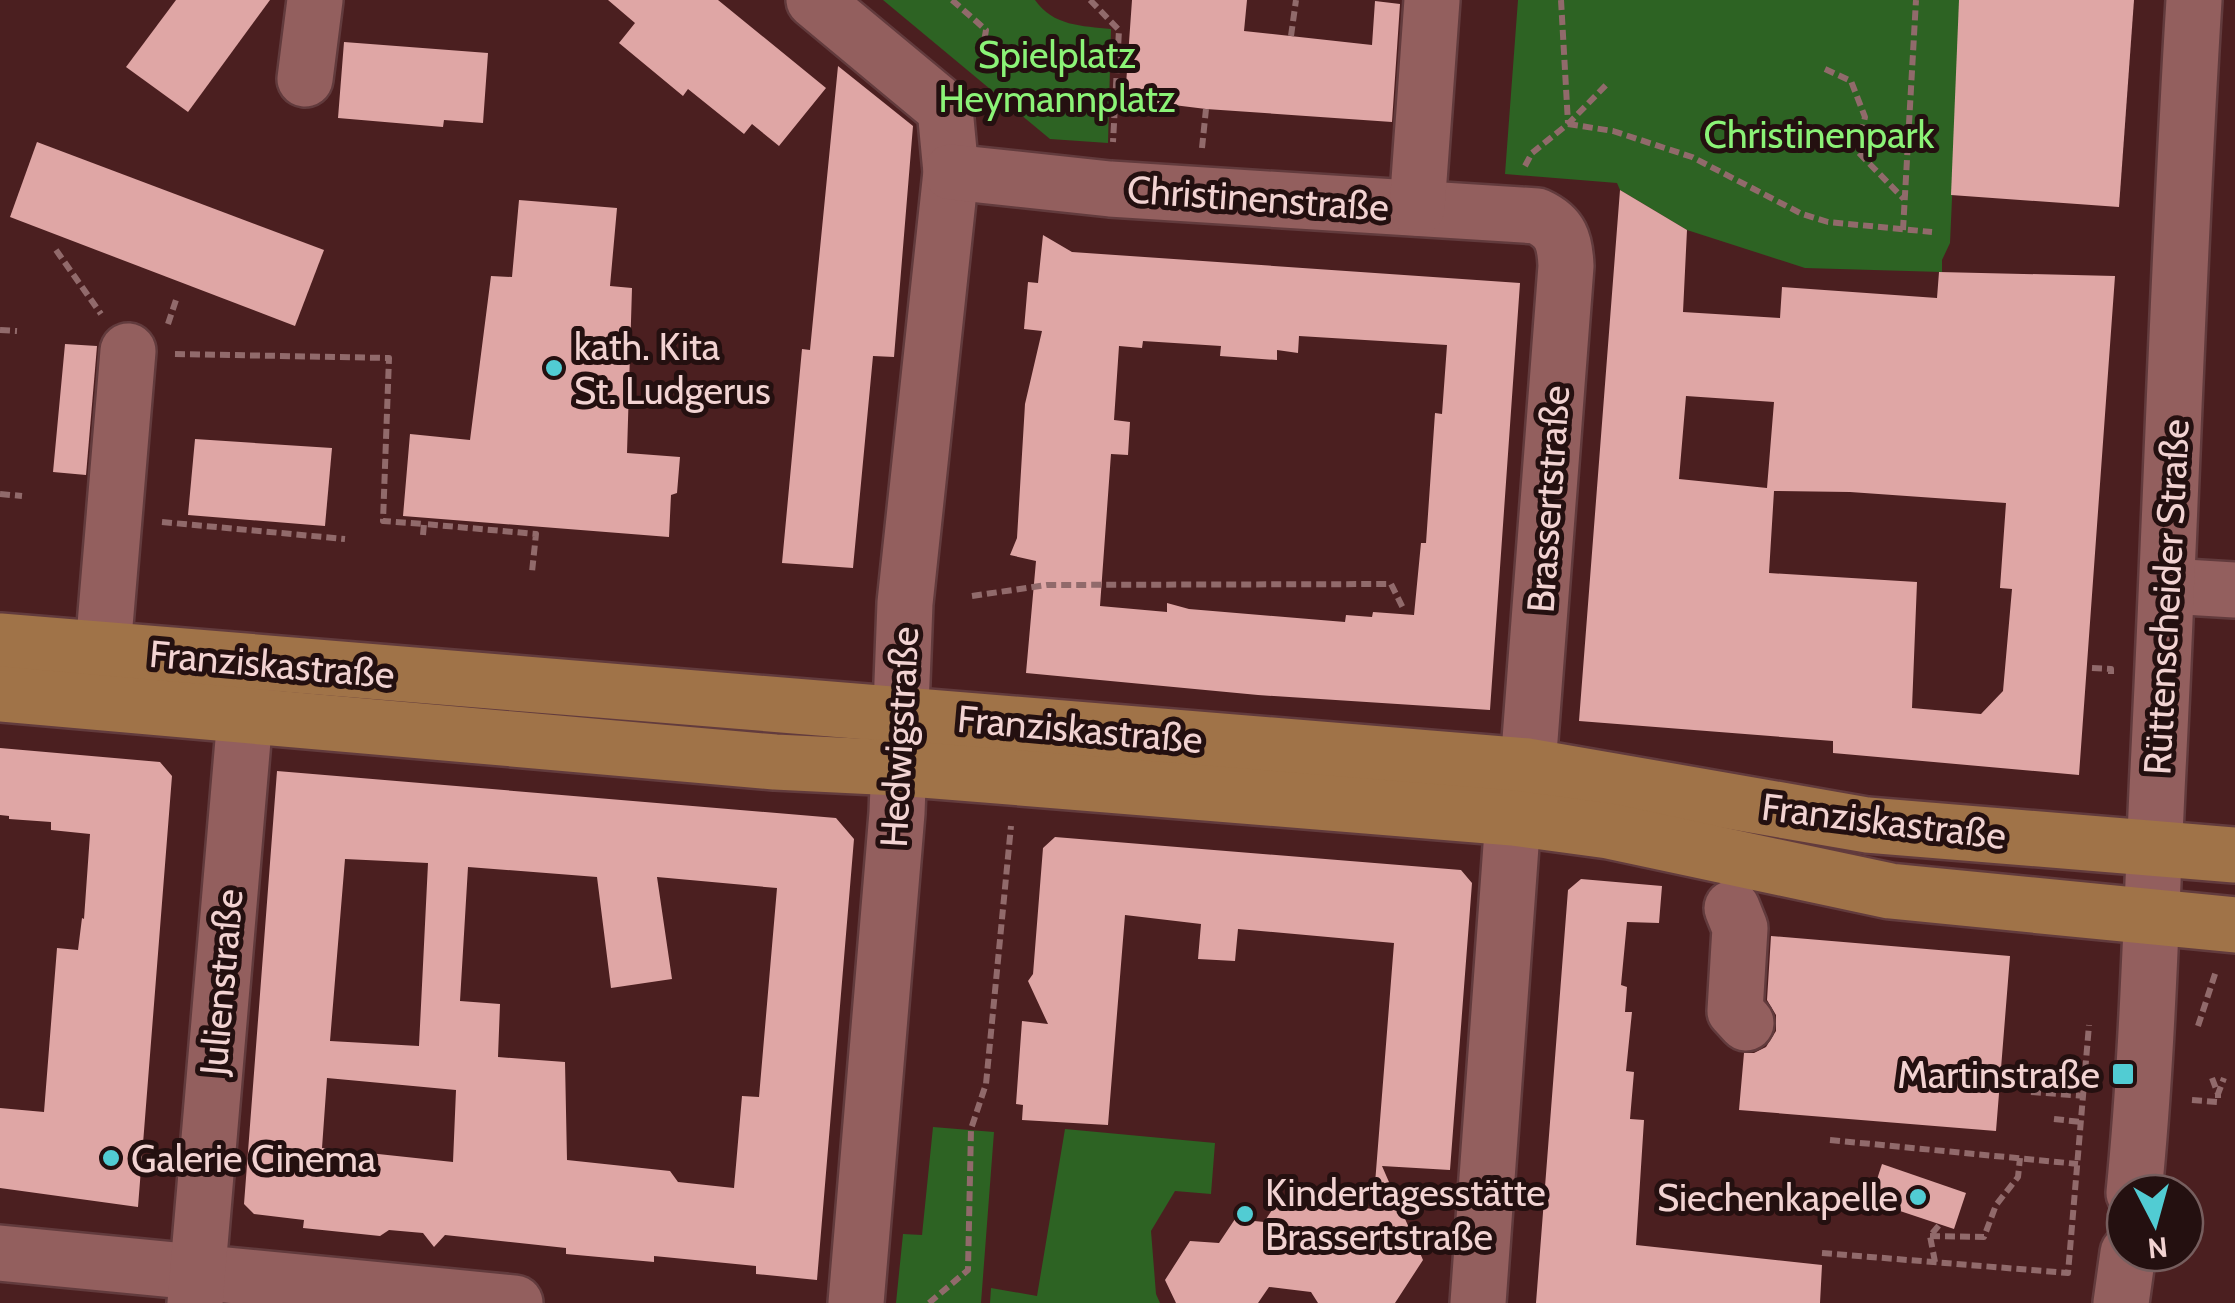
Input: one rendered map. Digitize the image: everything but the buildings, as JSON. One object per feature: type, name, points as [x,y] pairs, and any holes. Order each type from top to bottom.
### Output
[{"type":"main road","name":"Franziskastraße","points":[[0,641],[244,718],[1513,818],[1609,831],[1890,891],[2152,918]]},
{"type":"main road","name":"Franziskastraße","points":[[0,694],[101,676],[250,662],[1528,766],[1868,825],[2156,847]]},
{"type":"main road","points":[[2156,847],[2235,855]]},
{"type":"main road","points":[[2152,918],[2227,942]]},
{"type":"street","points":[[304,79],[314,0]]},
{"type":"street","name":"Hedwigstraße","points":[[814,0],[945,109],[951,172],[905,604],[897,813],[856,1303]]},
{"type":"street","points":[[1417,208],[1432,0]]},
{"type":"street","name":"Rüttenscheider Straße","points":[[2136,1173],[2156,847],[2179,244],[2194,0]]},
{"type":"street","name":"Christinenstraße","points":[[951,172],[1110,188],[1537,216],[1560,233]]},
{"type":"street","name":"Brassertstraße","points":[[1528,766],[1566,266],[1566,244],[1560,233]]},
{"type":"street","points":[[101,676],[128,351]]},
{"type":"street","points":[[2168,586],[2235,590]]},
{"type":"street","name":"Julienstraße","points":[[196,1288],[250,662]]},
{"type":"street","points":[[1478,1303],[1513,818]]},
{"type":"street","points":[[1732,908],[1740,928],[1734,1010],[1746,1023]]},
{"type":"street","points":[[0,1253],[196,1288],[515,1303]]},
{"type":"street","points":[[2121,1303],[2125,1273]]},
{"type":"path","points":[[952,0],[986,30],[980,69],[973,85]]},
{"type":"path","points":[[1090,0],[1119,30],[1113,150]]},
{"type":"path","points":[[1291,36],[1296,0]]},
{"type":"path","points":[[1561,0],[1568,124]]},
{"type":"path","points":[[1902,230],[1916,0]]},
{"type":"path","points":[[1824,69],[1851,81],[1865,117],[1857,152],[1904,200]]},
{"type":"path","points":[[1523,170],[1532,153],[1568,124],[1606,84]]},
{"type":"path","points":[[1568,124],[1612,131],[1692,157],[1802,214],[1851,226],[1932,232]]},
{"type":"path","points":[[56,250],[128,351],[390,358],[383,521],[536,531],[532,572]]},
{"type":"path","points":[[0,330],[16,331]]},
{"type":"path","points":[[0,494],[22,496]]},
{"type":"path","points":[[116,518],[346,538]]},
{"type":"path","points":[[423,535],[424,524]]},
{"type":"path","points":[[972,596],[1048,585],[1392,584],[1403,608]]},
{"type":"path","points":[[2092,668],[2112,670],[2110,681]]},
{"type":"path","points":[[929,1303],[968,1270],[971,1130],[986,1084],[1011,822]]},
{"type":"path","points":[[2196,1032],[2227,942]]},
{"type":"path","points":[[1822,1252],[2068,1273],[2089,1025]]},
{"type":"path","points":[[2026,1073],[2031,1092]]},
{"type":"path","points":[[2031,1092],[2039,1074]]},
{"type":"path","points":[[2212,1078],[2218,1098],[2224,1078]]},
{"type":"path","points":[[2031,1092],[2095,1096]]},
{"type":"path","points":[[2054,1119],[2081,1122]]},
{"type":"path","points":[[1830,1140],[2077,1164],[2108,1173]]},
{"type":"path","points":[[1930,1236],[1984,1237],[1996,1206],[2018,1177],[2020,1158]]},
{"type":"path","points":[[1930,1236],[1940,1224]]},
{"type":"path","points":[[1930,1236],[1935,1262]]},
{"type":"green space","name":"Spielplatz Heymannplatz","points":[[883,0],[1035,0],[1059,20],[1111,29],[1108,143],[1050,139]]},
{"type":"green space","name":"Christinenpark","points":[[1518,0],[1961,0],[1950,243],[1942,260],[1942,272],[1805,268],[1687,230],[1620,190],[1617,183],[1505,174]]},
{"type":"green space","points":[[933,1127],[994,1132],[981,1303],[896,1303],[903,1234],[922,1235]]},
{"type":"green space","points":[[1065,1129],[1215,1143],[1211,1194],[1175,1191],[1151,1231],[1160,1303],[990,1303],[991,1288],[1037,1296]]},
{"type":"place","name":"kath. Kita St. Ludgerus","points":[[554,368]]},
{"type":"place","name":"Martinstraße","points":[[2123,1074]]},
{"type":"place","name":"Galerie Cinema","points":[[111,1158]]},
{"type":"place","name":"Siechenkapelle","points":[[1918,1197]]},
{"type":"place","name":"Kindertagesstätte Brassertstraße","points":[[1245,1214]]}]
